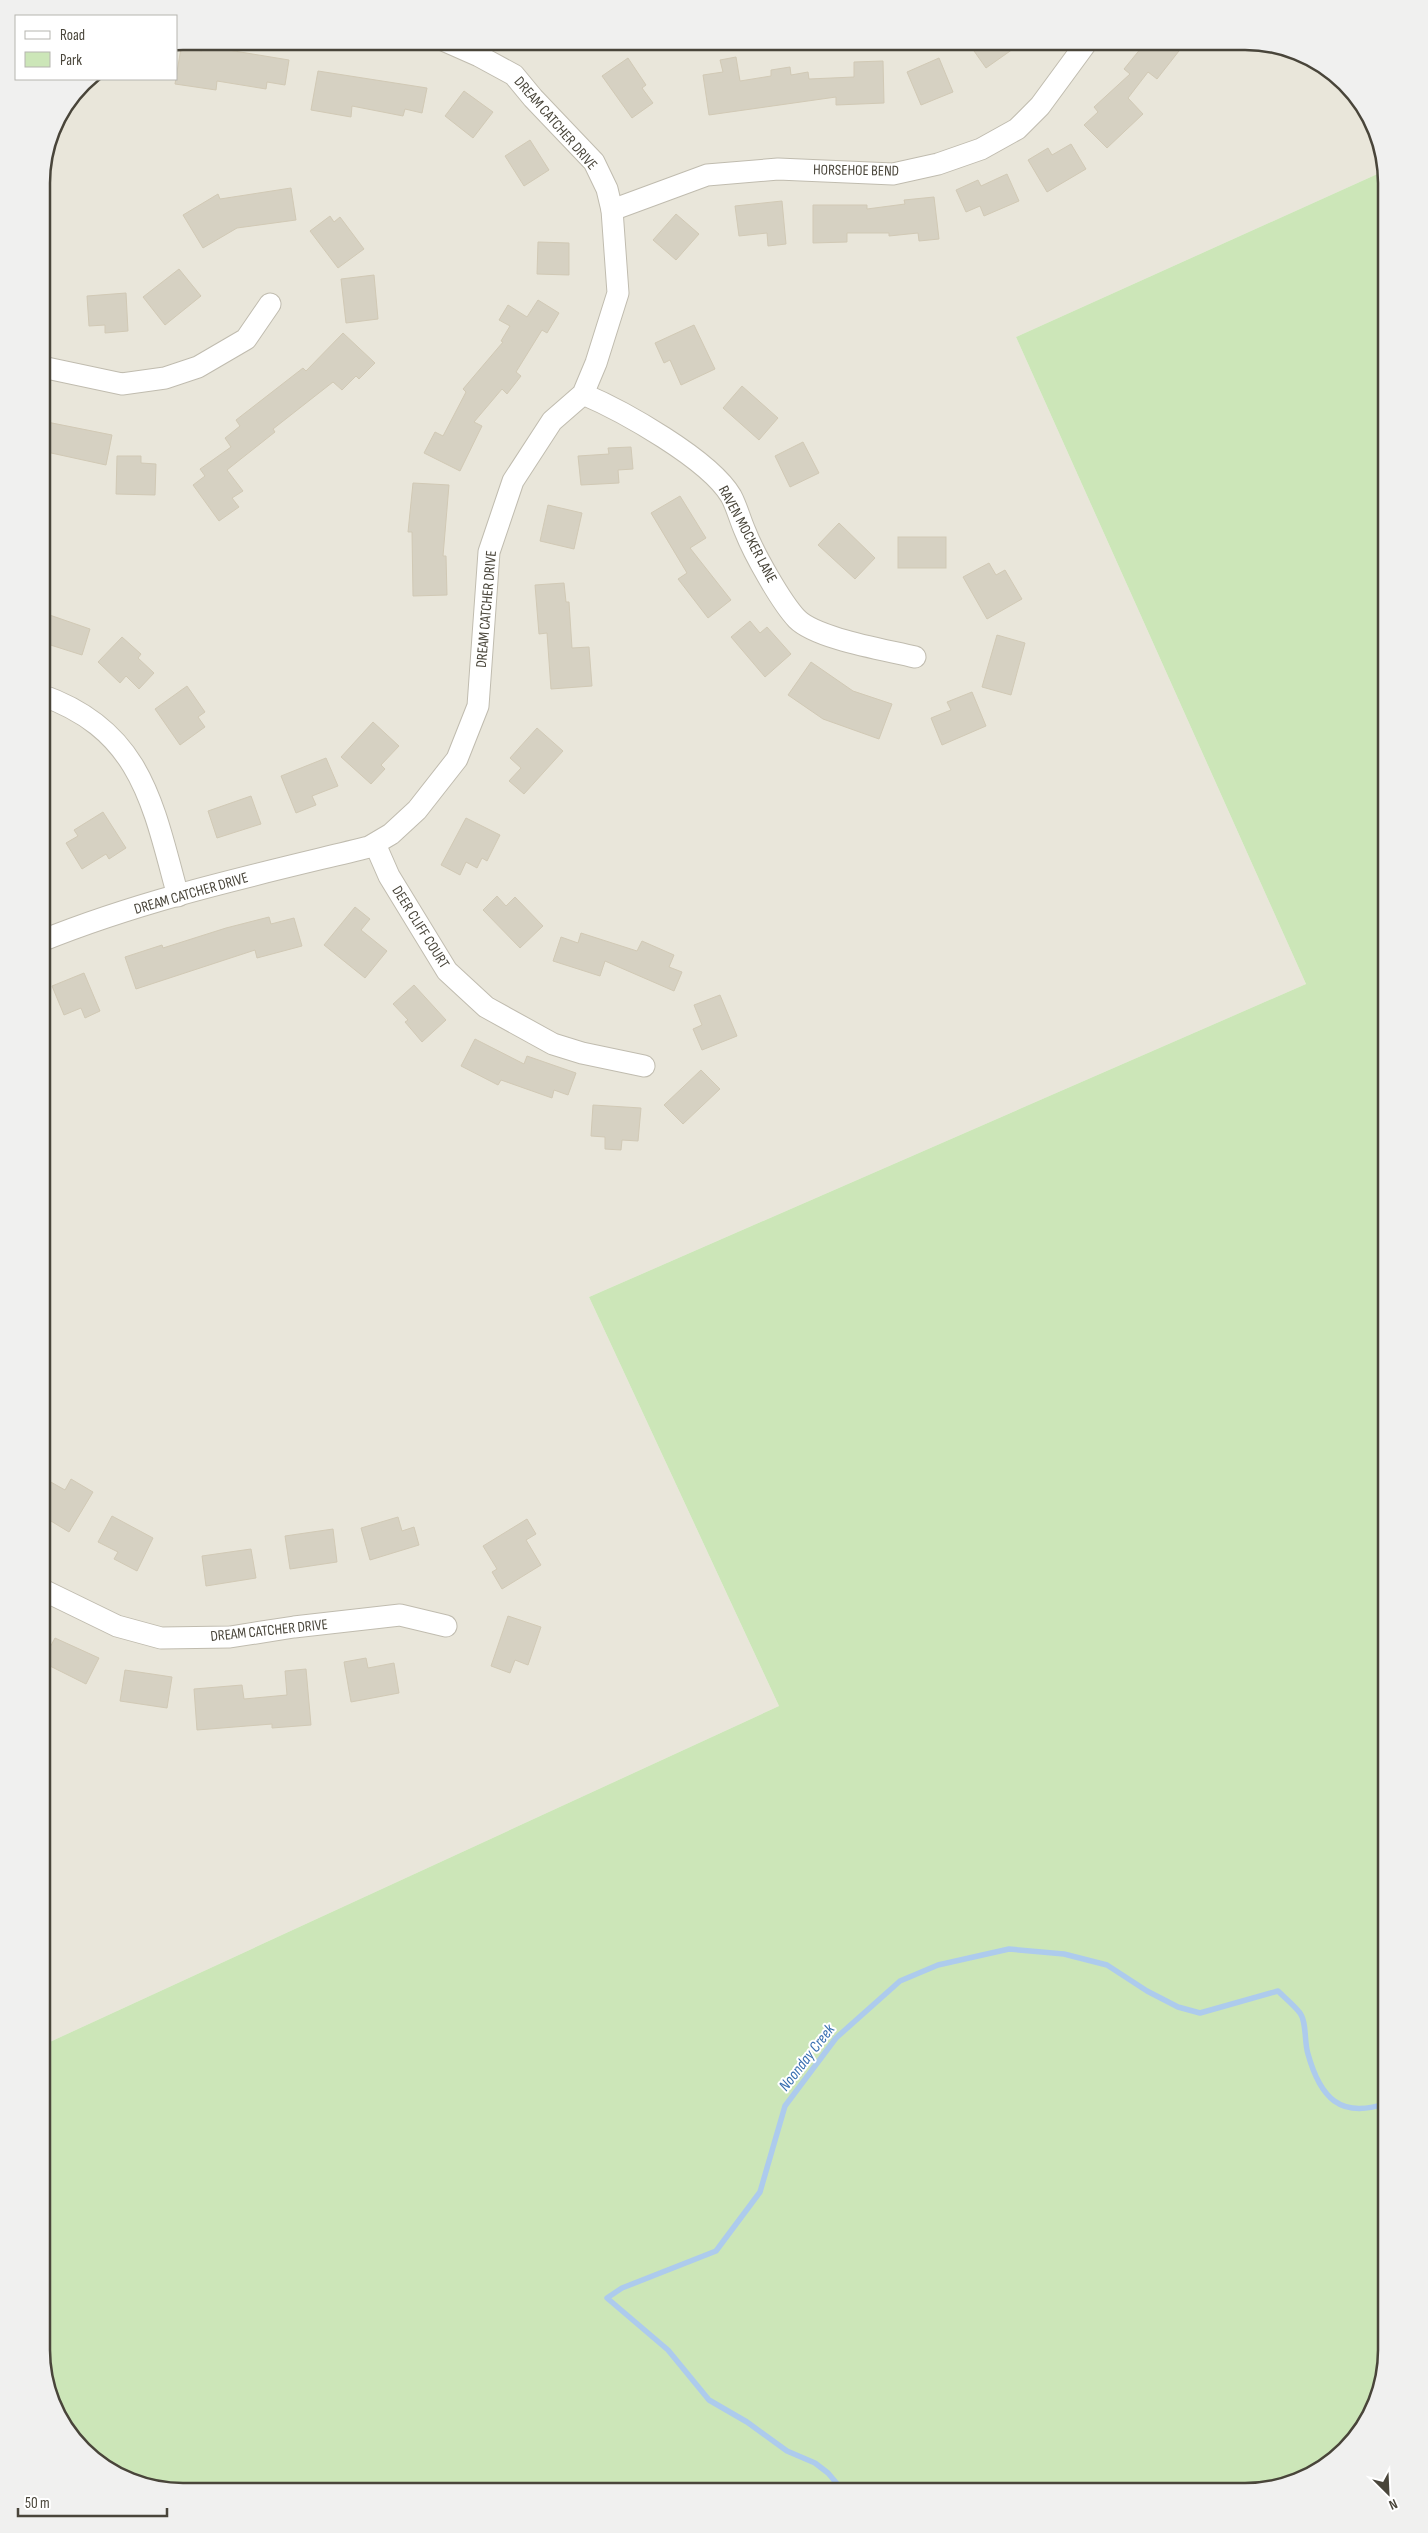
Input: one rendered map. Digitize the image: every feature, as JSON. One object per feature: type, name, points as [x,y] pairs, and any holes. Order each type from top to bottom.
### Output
[{"type":"street","name":"DREAM CATCHER DRIVE","points":[[50,938],[80,926],[178,896],[375,844],[391,834],[417,810],[457,759],[478,706],[489,552],[492,543],[514,481],[552,421],[583,394],[596,363],[618,293],[612,210],[607,189],[594,162],[533,98],[514,75],[483,50]]},
{"type":"street","name":"HORSEHOE BEND","points":[[612,210],[707,175],[778,169],[893,174],[938,164],[981,149],[1017,129],[1040,106],[1080,50]]},
{"type":"street","points":[[50,369],[122,384],[165,378],[198,367],[246,340],[270,304]]},
{"type":"street","name":"RAVEN MOCKER LANE","points":[[583,394],[602,402],[686,452],[717,477],[732,497],[745,533],[766,572],[798,620],[816,630],[848,641],[915,657]]},
{"type":"street","points":[[50,698],[72,708],[94,722],[116,742],[137,771],[153,806],[178,896]]},
{"type":"street","name":"DEER CLIFF COURT","points":[[375,844],[389,876],[447,971],[486,1007],[553,1044],[582,1053],[644,1066]]},
{"type":"street","name":"DREAM CATCHER DRIVE","points":[[50,1593],[117,1626],[161,1638],[230,1636],[400,1616],[446,1626]]},
{"type":"shaded area","points":[[178,50],[183,50],[1254,50],[1288,57],[1319,72],[1345,95],[1356,109],[1371,140],[1377,174],[1016,337],[1306,984],[589,1297],[779,1706],[50,2042],[50,174],[55,148],[68,116],[77,102],[99,80],[178,80]]},
{"type":"green space","points":[[1377,174],[1378,2350],[1377,2368],[1368,2401],[1351,2431],[1333,2450],[1319,2461],[1288,2476],[1263,2482],[174,2483],[140,2476],[109,2461],[83,2438],[72,2424],[64,2409],[57,2393],[51,2368],[50,2042],[779,1706],[589,1297],[1306,984],[1016,337]]},
{"type":"building","points":[[181,50],[228,50],[289,60],[285,85],[267,82],[266,89],[217,81],[216,90],[175,84],[176,80],[178,80]]},
{"type":"building","points":[[973,50],[1012,50],[986,68]]},
{"type":"building","points":[[1139,50],[1180,50],[1157,79],[1148,72],[1128,98],[1143,114],[1107,148],[1084,125],[1098,112],[1094,107],[1130,74],[1124,69]]},
{"type":"building","points":[[736,57],[740,81],[771,76],[771,70],[790,67],[791,75],[808,72],[809,79],[854,77],[854,62],[883,61],[884,103],[836,105],[836,97],[709,115],[703,75],[723,72],[720,60]]},
{"type":"building","points":[[628,58],[646,85],[642,88],[653,103],[632,118],[602,76]]},
{"type":"building","points":[[939,58],[953,92],[921,105],[907,72]]},
{"type":"building","points":[[318,71],[427,88],[422,113],[405,109],[403,116],[352,106],[351,117],[311,110]]},
{"type":"building","points":[[464,91],[493,112],[473,138],[445,116]]},
{"type":"building","points":[[530,140],[549,170],[524,186],[505,156]]},
{"type":"building","points":[[1071,144],[1086,169],[1047,192],[1028,160],[1048,148],[1052,155]]},
{"type":"building","points":[[1007,174],[1019,201],[984,216],[980,206],[966,212],[956,190],[978,180],[981,186]]},
{"type":"building","points":[[291,188],[296,220],[237,228],[203,248],[183,215],[218,194],[220,199]]},
{"type":"building","points":[[934,197],[939,239],[919,241],[918,233],[889,236],[889,233],[847,233],[847,242],[813,243],[813,205],[867,205],[867,209],[905,204],[904,200]]},
{"type":"building","points":[[782,201],[786,244],[768,246],[767,233],[739,236],[735,206]]},
{"type":"building","points":[[676,214],[699,234],[676,260],[653,240]]},
{"type":"building","points":[[330,216],[334,222],[340,217],[364,249],[338,268],[310,231]]},
{"type":"building","points":[[538,242],[569,243],[569,275],[537,274]]},
{"type":"building","points":[[179,269],[201,296],[165,325],[143,297]]},
{"type":"building","points":[[374,275],[378,319],[346,323],[341,279]]},
{"type":"building","points":[[126,293],[128,331],[105,333],[105,325],[89,326],[87,296]]},
{"type":"building","points":[[538,300],[559,313],[547,333],[542,330],[516,372],[521,376],[507,394],[502,389],[474,422],[482,426],[460,471],[424,453],[435,432],[443,436],[466,392],[463,389],[503,342],[501,341],[510,326],[499,320],[508,305],[527,317]]},
{"type":"building","points":[[694,325],[715,369],[681,385],[670,360],[664,363],[655,343]]},
{"type":"building","points":[[343,333],[375,363],[359,379],[356,376],[342,390],[333,382],[273,429],[275,432],[227,470],[243,491],[232,498],[239,507],[219,521],[193,485],[205,476],[200,469],[231,447],[225,438],[240,426],[236,420],[303,368],[306,371]]},
{"type":"building","points":[[742,386],[778,418],[759,440],[723,408]]},
{"type":"building","points":[[50,423],[112,435],[106,465],[50,453]]},
{"type":"building","points":[[803,442],[819,473],[790,487],[775,456]]},
{"type":"building","points":[[631,447],[633,469],[618,470],[619,483],[581,485],[578,456],[609,454],[608,448]]},
{"type":"building","points":[[117,456],[141,456],[141,463],[156,464],[155,495],[116,494]]},
{"type":"building","points":[[413,483],[449,485],[443,556],[446,556],[447,595],[413,596],[412,532],[408,532]]},
{"type":"building","points":[[680,496],[706,538],[690,548],[731,600],[708,618],[678,579],[687,573],[651,513]]},
{"type":"building","points":[[548,505],[582,513],[574,549],[540,541]]},
{"type":"building","points":[[839,523],[875,558],[855,579],[818,545]]},
{"type":"building","points":[[898,537],[946,537],[946,568],[898,568]]},
{"type":"building","points":[[989,563],[996,575],[1005,570],[1022,599],[987,619],[963,577]]},
{"type":"building","points":[[564,583],[566,602],[569,602],[572,648],[589,647],[592,686],[551,689],[547,633],[539,634],[535,585]]},
{"type":"building","points":[[50,615],[90,629],[82,655],[50,645]]},
{"type":"building","points":[[750,621],[760,633],[767,627],[791,654],[765,677],[731,637]]},
{"type":"building","points":[[997,635],[1025,643],[1011,695],[982,687]]},
{"type":"building","points":[[122,637],[141,654],[138,658],[154,673],[139,689],[126,676],[120,683],[98,662]]},
{"type":"building","points":[[811,662],[853,691],[892,704],[879,739],[823,719],[788,695]]},
{"type":"building","points":[[187,686],[205,712],[198,717],[205,727],[180,745],[155,709]]},
{"type":"building","points":[[972,692],[986,726],[942,745],[931,718],[951,710],[947,702]]},
{"type":"building","points":[[373,722],[399,746],[381,765],[385,769],[371,784],[341,757]]},
{"type":"building","points":[[537,728],[563,751],[524,794],[509,781],[521,768],[510,758]]},
{"type":"building","points":[[326,758],[338,786],[312,796],[316,805],[296,813],[281,776]]},
{"type":"building","points":[[251,796],[261,824],[217,838],[208,811]]},
{"type":"building","points":[[103,812],[126,848],[109,859],[106,854],[82,869],[66,843],[78,836],[74,830]]},
{"type":"building","points":[[466,818],[500,835],[487,861],[482,858],[477,868],[466,862],[460,875],[441,865]]},
{"type":"building","points":[[497,896],[506,906],[515,897],[543,926],[520,948],[483,910]]},
{"type":"building","points":[[355,907],[370,919],[361,930],[387,951],[365,978],[324,945]]},
{"type":"building","points":[[269,917],[271,924],[294,918],[302,946],[257,958],[255,950],[136,989],[125,957],[162,945],[163,948],[226,928]]},
{"type":"building","points":[[581,933],[637,951],[642,941],[674,955],[669,967],[682,972],[674,991],[605,961],[600,976],[553,961],[561,937],[578,943]]},
{"type":"building","points":[[84,973],[100,1011],[85,1018],[81,1008],[64,1015],[52,986]]},
{"type":"building","points":[[414,985],[446,1020],[422,1042],[405,1022],[408,1020],[393,1004]]},
{"type":"building","points":[[720,995],[737,1036],[702,1050],[693,1029],[702,1025],[694,1005]]},
{"type":"building","points":[[475,1039],[524,1064],[527,1056],[576,1073],[568,1095],[554,1090],[552,1098],[501,1080],[498,1085],[461,1066]]},
{"type":"building","points":[[701,1070],[720,1089],[683,1124],[664,1105]]},
{"type":"building","points":[[593,1105],[641,1108],[638,1141],[622,1140],[621,1150],[605,1149],[605,1137],[591,1136]]},
{"type":"building","points":[[71,1479],[93,1492],[69,1532],[50,1520],[50,1482],[65,1490]]},
{"type":"building","points":[[112,1516],[153,1538],[137,1571],[114,1559],[118,1552],[98,1542]]},
{"type":"building","points":[[398,1517],[402,1531],[414,1527],[419,1545],[370,1560],[361,1528]]},
{"type":"building","points":[[527,1519],[536,1534],[526,1540],[541,1565],[502,1589],[492,1572],[497,1569],[483,1546]]},
{"type":"building","points":[[333,1529],[337,1562],[290,1569],[285,1536]]},
{"type":"building","points":[[251,1549],[256,1578],[206,1586],[202,1556]]},
{"type":"building","points":[[508,1616],[541,1627],[528,1665],[515,1660],[510,1673],[491,1666]]},
{"type":"building","points":[[55,1638],[99,1658],[86,1684],[50,1666],[50,1647]]},
{"type":"building","points":[[366,1658],[368,1668],[394,1663],[399,1693],[351,1702],[344,1662]]},
{"type":"building","points":[[306,1669],[311,1725],[272,1728],[272,1724],[197,1730],[194,1689],[242,1685],[244,1699],[287,1695],[285,1671]]},
{"type":"building","points":[[125,1670],[172,1677],[167,1708],[120,1701]]},
{"type":"waterway","name":"Noonday Creek","points":[[836,2483],[828,2473],[815,2463],[787,2451],[747,2422],[709,2400],[668,2350],[607,2298],[622,2288],[716,2251],[760,2192],[785,2106],[836,2038],[900,1981],[938,1965],[1009,1949],[1064,1954],[1107,1965],[1147,1991],[1178,2007],[1200,2013],[1278,1991],[1295,2007],[1302,2017],[1308,2054],[1313,2069],[1326,2093],[1334,2101],[1357,2109],[1378,2106]]}]
